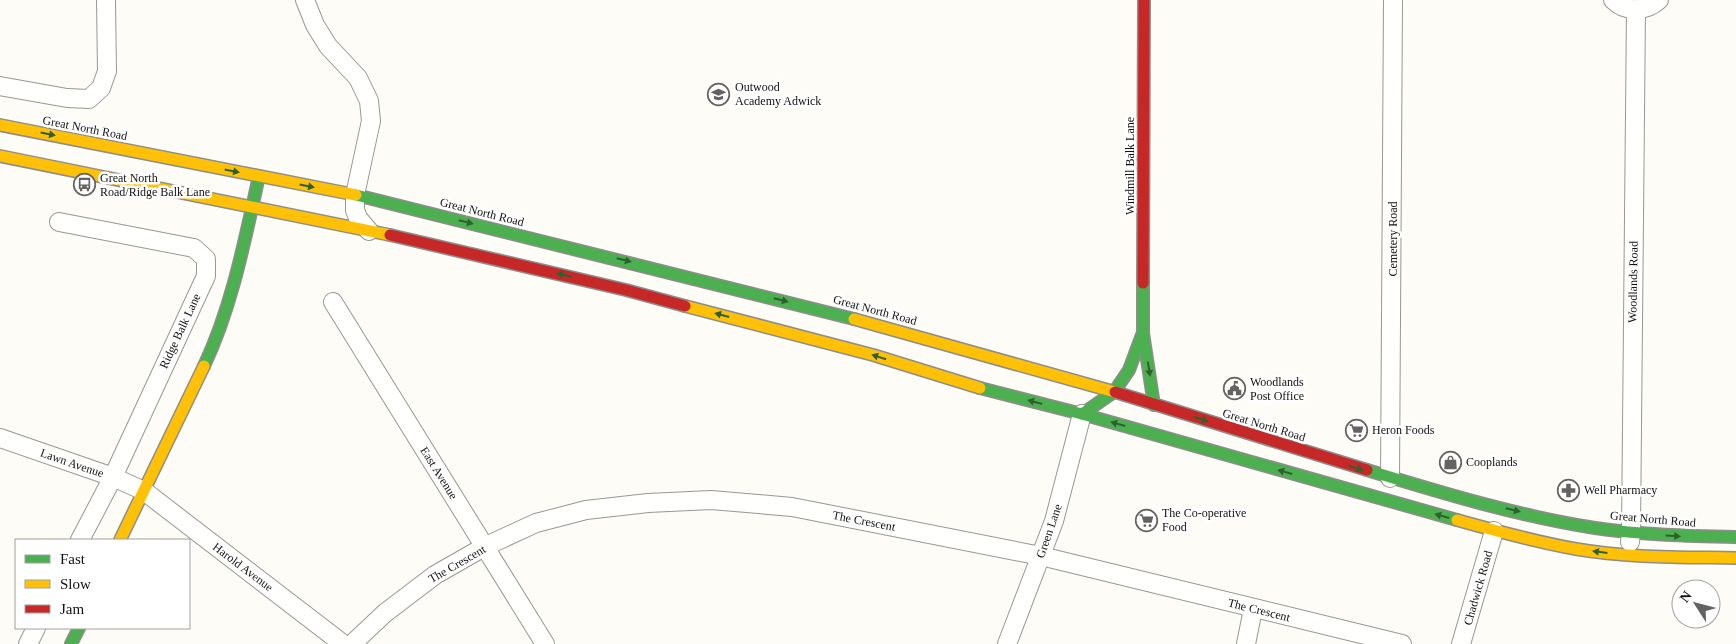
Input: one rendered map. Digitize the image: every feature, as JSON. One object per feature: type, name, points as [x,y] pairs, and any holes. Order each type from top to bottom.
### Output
[{"type":"main road","name":"Windmill Balk Lane","points":[[1144,0],[1143,333],[1154,405]]},
{"type":"main road","name":"Great North Road","points":[[0,125],[355,195],[880,325],[1114,392],[1452,496],[1559,521],[1631,532],[1670,536],[1736,537]]},
{"type":"main road","points":[[0,156],[369,230],[626,290],[872,355],[969,385],[1082,414],[1494,531],[1576,549],[1628,555],[1736,558]]},
{"type":"main road","points":[[120,539],[206,362],[219,330],[242,258],[259,176]]},
{"type":"main road","name":"Windmill Balk Lane","points":[[1114,392],[1129,370],[1143,333]]},
{"type":"main road","points":[[1082,414],[1114,392]]},
{"type":"main road","points":[[71,644],[78,629]]},
{"type":"street","points":[[0,86],[68,98],[89,99],[101,88],[107,70],[106,0]]},
{"type":"street","points":[[305,0],[315,26],[328,46],[358,78],[369,100],[370,121],[355,195],[355,210],[358,218],[369,230]]},
{"type":"street","name":"Cemetery Road","points":[[1390,478],[1394,0]]},
{"type":"street","points":[[1613,0],[1630,10],[1648,8],[1659,0]]},
{"type":"street","name":"Woodlands Road","points":[[1628,555],[1631,532],[1636,9]]},
{"type":"street","points":[[324,221],[355,195]]},
{"type":"street","name":"Ridge Balk Lane","points":[[59,222],[194,248],[206,259],[206,276],[113,477],[81,539]]},
{"type":"street","name":"East Avenue","points":[[333,302],[545,644]]},
{"type":"street","name":"Green Lane","points":[[1007,644],[1054,521],[1082,414]]},
{"type":"street","name":"Lawn Avenue","points":[[0,438],[113,477],[144,491]]},
{"type":"street","name":"Harold Avenue","points":[[144,491],[343,644]]},
{"type":"street","name":"The Crescent","points":[[352,644],[384,613],[435,575],[484,547],[536,523],[586,510],[648,503],[711,500],[792,507],[1040,556],[1402,644]]},
{"type":"street","name":"Chadwick Road","points":[[1461,644],[1494,531]]},
{"type":"street","points":[[1246,644],[1254,609]]},
{"type":"street","points":[[28,644],[36,629]]},
{"type":"traffic: fast","points":[[204,366],[230,297],[259,176]]},
{"type":"traffic: fast","points":[[356,195],[854,319]]},
{"type":"traffic: fast","points":[[1143,283],[1143,333],[1154,405]]},
{"type":"traffic: fast","points":[[1082,414],[1114,392],[1129,370],[1142,335]]},
{"type":"traffic: fast","points":[[980,388],[1082,414],[1457,520]]},
{"type":"traffic: fast","points":[[1367,470],[1480,503],[1566,523],[1630,532],[1736,537]]},
{"type":"traffic: fast","points":[[71,644],[78,629]]},
{"type":"traffic: slow","points":[[0,125],[356,195]]},
{"type":"traffic: slow","points":[[0,156],[390,235]]},
{"type":"traffic: slow","points":[[685,306],[873,355],[980,388]]},
{"type":"traffic: slow","points":[[854,319],[1115,392]]},
{"type":"traffic: slow","points":[[120,539],[204,366]]},
{"type":"traffic: slow","points":[[1457,520],[1531,540],[1596,552],[1736,558]]},
{"type":"traffic: jam","points":[[1143,283],[1144,0]]},
{"type":"traffic: jam","points":[[390,235],[626,290],[685,306]]},
{"type":"traffic: jam","points":[[1115,392],[1367,470]]},
{"type":"place","name":"Outwood Academy Adwick","points":[[719,94]]},
{"type":"place","name":"Great North Road/Ridge Balk Lane","points":[[84,185]]},
{"type":"place","name":"Woodlands Post Office","points":[[1234,389]]},
{"type":"place","name":"Heron Foods","points":[[1356,430]]},
{"type":"place","name":"Cooplands","points":[[1450,462]]},
{"type":"place","name":"Well Pharmacy","points":[[1568,490]]},
{"type":"place","name":"The Co-operative Food","points":[[1146,520]]}]
